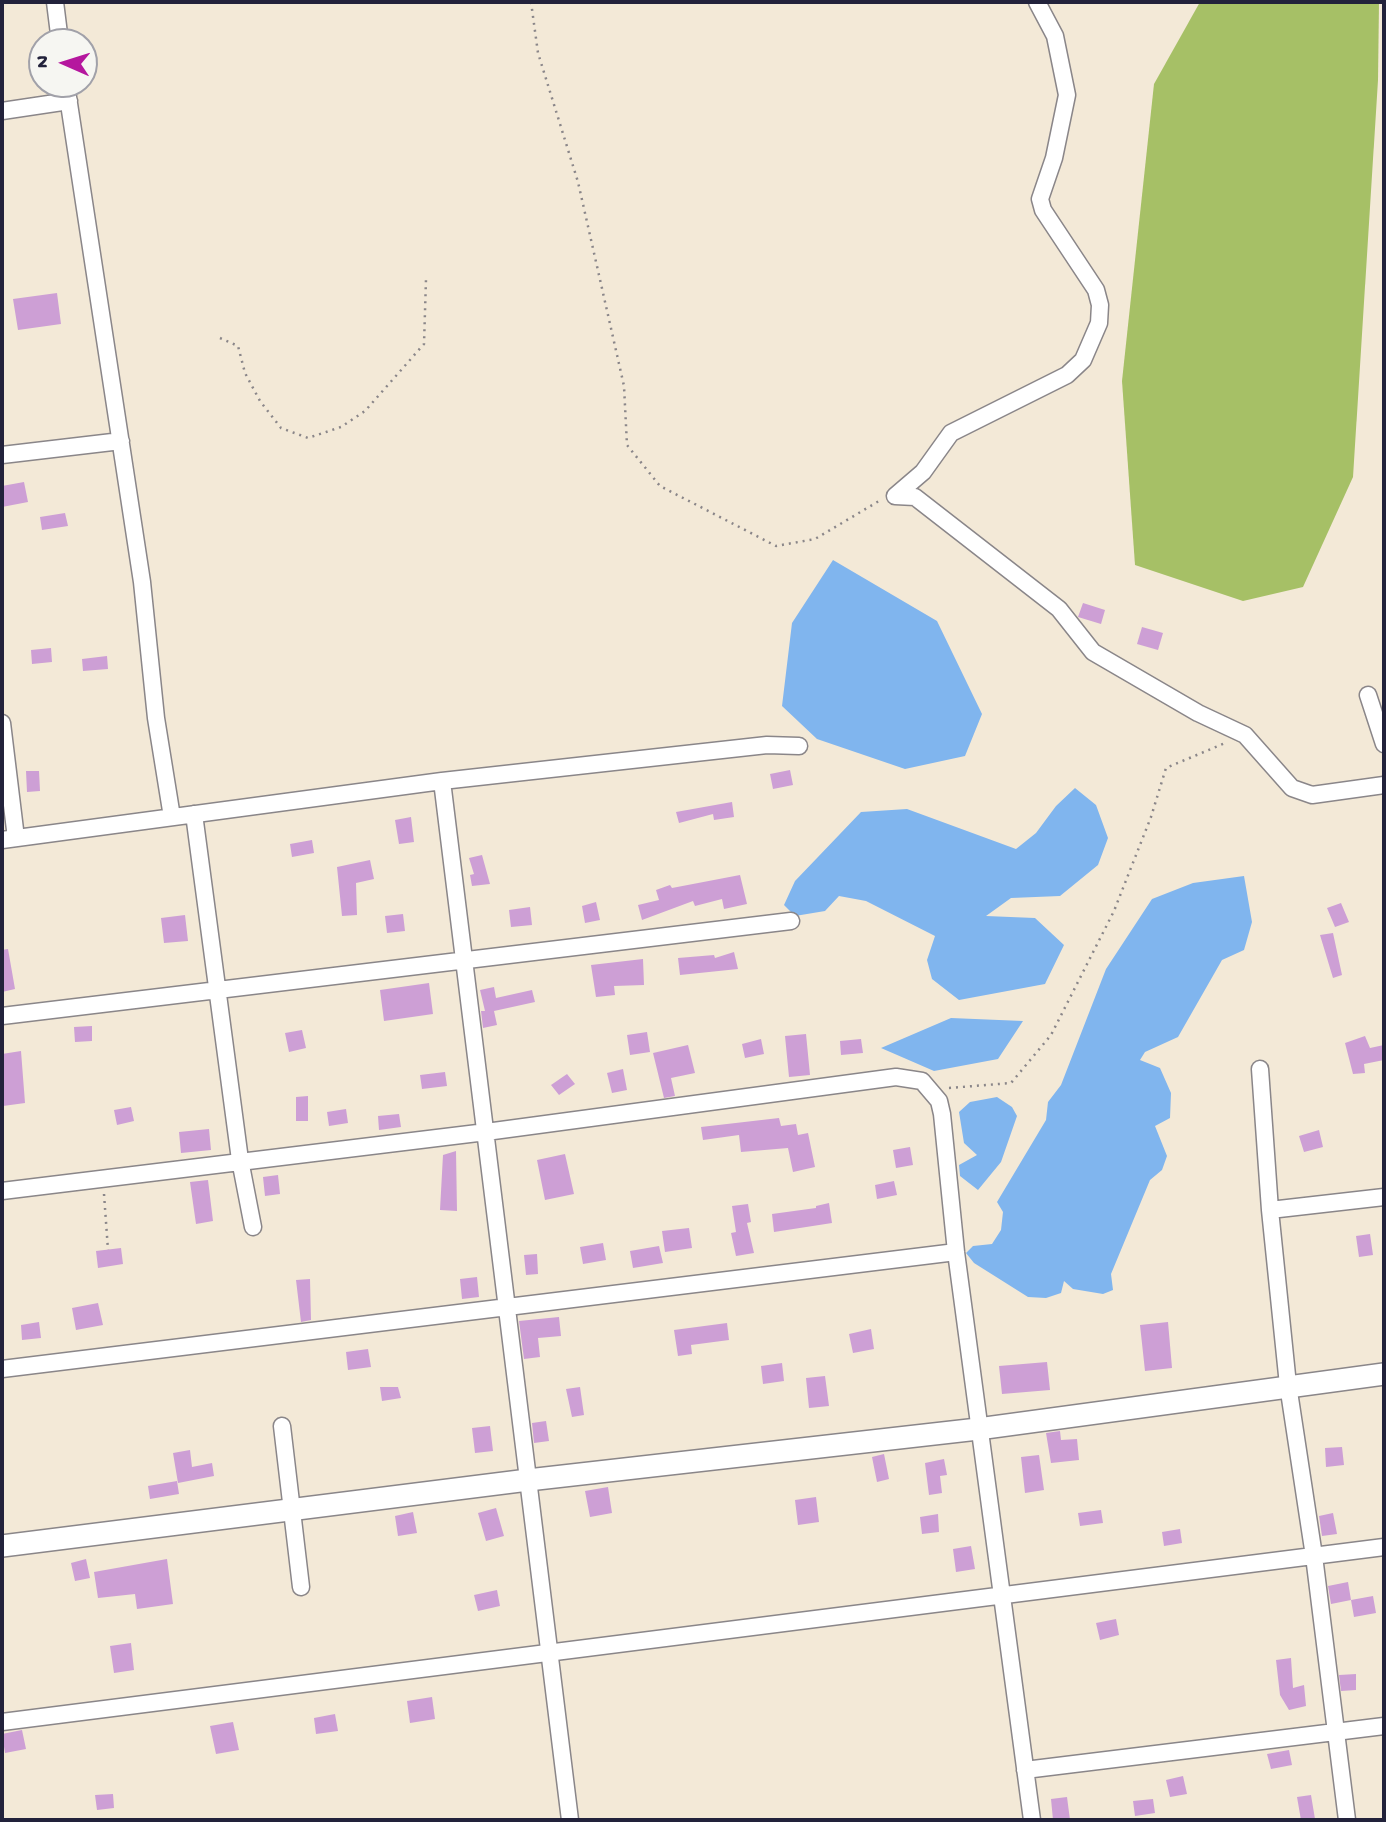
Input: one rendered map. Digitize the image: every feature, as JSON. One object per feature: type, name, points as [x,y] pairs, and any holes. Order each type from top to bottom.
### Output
[{"type":"street","points":[[55,2],[58,28]]},
{"type":"street","points":[[1037,2],[1055,36],[1067,95],[1054,158],[1040,199],[1043,210],[1096,289],[1100,305],[1098,323],[1083,360],[1067,375],[951,433],[923,472],[895,496],[915,497],[1059,609],[1093,652],[1198,713],[1245,735],[1292,789],[1312,795],[1384,785]]},
{"type":"street","points":[[68,98],[142,582],[156,718],[172,817]]},
{"type":"street","points":[[2,111],[69,102]]},
{"type":"street","points":[[2,455],[121,441]]},
{"type":"street","points":[[1368,695],[1384,744]]},
{"type":"street","points":[[2,723],[9,839],[442,781],[767,745],[799,746]]},
{"type":"street","points":[[442,781],[570,1820]]},
{"type":"street","points":[[194,814],[240,1160],[253,1227]]},
{"type":"street","points":[[2,1016],[791,921]]},
{"type":"street","points":[[1259,1069],[1288,1385],[1314,1556],[1347,1820]]},
{"type":"street","points":[[2,1191],[486,1132],[896,1077],[922,1081],[932,1089],[942,1114],[978,1429],[1032,1820]]},
{"type":"street","points":[[1270,1210],[1384,1196]]},
{"type":"street","points":[[2,1369],[956,1252]]},
{"type":"street","points":[[2,1546],[528,1480],[978,1429],[1384,1374]]},
{"type":"street","points":[[282,1426],[301,1587]]},
{"type":"street","points":[[2,1722],[1384,1547]]},
{"type":"street","points":[[1025,1770],[1384,1726]]},
{"type":"path","points":[[531,2],[538,52],[578,182],[624,386],[627,445],[660,486],[776,546],[816,539],[909,483]]},
{"type":"path","points":[[220,338],[238,346],[245,373],[260,401],[281,428],[308,438],[341,427],[365,411],[424,344],[426,279]]},
{"type":"path","points":[[932,1089],[1011,1083],[1051,1035],[1114,911],[1151,817],[1166,768],[1245,735]]},
{"type":"path","points":[[104,1179],[108,1250]]},
{"type":"green space","points":[[1200,2],[1379,2],[1378,80],[1353,477],[1303,587],[1243,601],[1135,565],[1122,381],[1154,84]]},
{"type":"water","points":[[833,560],[937,621],[982,714],[965,756],[905,769],[817,739],[782,706],[792,623]]},
{"type":"water","points":[[1075,788],[1096,805],[1108,838],[1098,865],[1060,896],[1011,898],[986,916],[1035,918],[1064,945],[1045,984],[959,1000],[932,979],[927,960],[935,936],[866,901],[839,896],[825,911],[795,916],[784,905],[795,881],[861,812],[907,809],[1016,849],[1036,833],[1056,806]]},
{"type":"water","points":[[1244,876],[1252,922],[1244,950],[1222,960],[1178,1037],[1145,1052],[1140,1060],[1160,1068],[1171,1093],[1170,1118],[1155,1126],[1167,1156],[1162,1170],[1150,1180],[1111,1274],[1113,1290],[1103,1294],[1073,1289],[1064,1281],[1061,1293],[1046,1298],[1028,1297],[974,1263],[966,1253],[973,1246],[992,1244],[1001,1230],[1003,1212],[997,1202],[1046,1120],[1048,1102],[1061,1085],[1106,969],[1152,899],[1193,883]]},
{"type":"water","points":[[951,1018],[1023,1021],[998,1059],[934,1071],[881,1048]]},
{"type":"water","points":[[997,1097],[1012,1107],[1017,1116],[1001,1162],[978,1190],[960,1176],[959,1165],[977,1155],[964,1143],[959,1112],[970,1102]]},
{"type":"building","points":[[57,293],[61,324],[18,330],[13,299]]},
{"type":"building","points":[[24,482],[28,502],[2,507],[2,486]]},
{"type":"building","points":[[65,513],[68,526],[42,530],[40,517]]},
{"type":"building","points":[[1083,603],[1105,610],[1101,624],[1078,617]]},
{"type":"building","points":[[1142,627],[1163,633],[1158,650],[1137,644]]},
{"type":"building","points":[[51,648],[52,662],[32,664],[31,650]]},
{"type":"building","points":[[107,656],[108,669],[83,671],[82,659]]},
{"type":"building","points":[[790,770],[793,785],[773,789],[770,774]]},
{"type":"building","points":[[26,771],[39,771],[40,791],[27,792]]},
{"type":"building","points":[[732,802],[734,817],[714,820],[713,814],[679,823],[676,812]]},
{"type":"building","points":[[411,817],[414,842],[399,844],[395,820]]},
{"type":"building","points":[[312,840],[314,853],[292,857],[290,844]]},
{"type":"building","points":[[482,855],[490,884],[472,886],[470,875],[474,874],[469,858]]},
{"type":"building","points":[[370,860],[374,879],[356,883],[357,915],[342,916],[337,867]]},
{"type":"building","points":[[740,875],[747,904],[724,909],[722,899],[695,906],[693,901],[642,920],[638,905],[659,900],[656,890],[670,885],[672,888]]},
{"type":"building","points":[[596,902],[600,920],[585,923],[582,906]]},
{"type":"building","points":[[1341,903],[1349,922],[1335,927],[1327,908]]},
{"type":"building","points":[[530,907],[532,925],[511,927],[509,910]]},
{"type":"building","points":[[403,914],[405,931],[387,933],[385,916]]},
{"type":"building","points":[[185,915],[188,941],[164,943],[161,918]]},
{"type":"building","points":[[1333,933],[1342,975],[1333,978],[1320,935]]},
{"type":"building","points":[[8,949],[15,989],[2,992],[2,950]]},
{"type":"building","points":[[734,952],[738,969],[680,975],[678,958],[714,955],[715,958]]},
{"type":"building","points":[[643,959],[644,985],[614,986],[615,995],[596,997],[591,965]]},
{"type":"building","points":[[429,983],[433,1014],[384,1021],[380,990]]},
{"type":"building","points":[[494,987],[496,998],[532,990],[535,1002],[494,1011],[497,1025],[483,1028],[481,1011],[485,1011],[480,990]]},
{"type":"building","points":[[92,1026],[92,1041],[75,1042],[74,1027]]},
{"type":"building","points":[[302,1030],[306,1048],[289,1052],[285,1033]]},
{"type":"building","points":[[647,1032],[650,1052],[630,1055],[627,1035]]},
{"type":"building","points":[[806,1034],[810,1075],[789,1077],[785,1036]]},
{"type":"building","points":[[1365,1036],[1370,1048],[1384,1045],[1384,1060],[1364,1064],[1365,1073],[1353,1074],[1345,1043]]},
{"type":"building","points":[[761,1039],[764,1054],[745,1058],[742,1044]]},
{"type":"building","points":[[861,1039],[863,1053],[841,1055],[840,1041]]},
{"type":"building","points":[[688,1045],[695,1073],[671,1078],[675,1096],[664,1098],[653,1053]]},
{"type":"building","points":[[21,1051],[25,1103],[3,1106],[2,1054]]},
{"type":"building","points":[[623,1069],[627,1090],[612,1093],[607,1073]]},
{"type":"building","points":[[445,1072],[447,1086],[422,1089],[420,1075]]},
{"type":"building","points":[[567,1074],[575,1084],[559,1095],[551,1085]]},
{"type":"building","points":[[308,1096],[308,1121],[296,1121],[296,1097]]},
{"type":"building","points":[[131,1107],[134,1121],[117,1125],[114,1110]]},
{"type":"building","points":[[346,1109],[348,1123],[329,1126],[327,1112]]},
{"type":"building","points":[[399,1114],[401,1127],[379,1130],[378,1116]]},
{"type":"building","points":[[779,1118],[781,1126],[796,1124],[798,1135],[808,1133],[815,1167],[793,1172],[788,1148],[741,1152],[739,1135],[703,1140],[701,1127]]},
{"type":"building","points":[[209,1129],[211,1150],[181,1153],[179,1132]]},
{"type":"building","points":[[1319,1130],[1323,1147],[1304,1152],[1299,1136]]},
{"type":"building","points":[[910,1147],[913,1165],[896,1168],[893,1150]]},
{"type":"building","points":[[456,1151],[457,1211],[440,1210],[443,1155]]},
{"type":"building","points":[[565,1154],[574,1194],[545,1200],[537,1160]]},
{"type":"building","points":[[278,1175],[280,1194],[265,1196],[263,1177]]},
{"type":"building","points":[[208,1180],[213,1221],[196,1224],[190,1182]]},
{"type":"building","points":[[894,1181],[897,1195],[877,1199],[875,1185]]},
{"type":"building","points":[[829,1203],[832,1223],[774,1232],[772,1214],[816,1208]]},
{"type":"building","points":[[748,1204],[751,1222],[747,1223],[754,1253],[736,1256],[731,1233],[736,1232],[732,1206]]},
{"type":"building","points":[[689,1228],[692,1248],[665,1252],[662,1231]]},
{"type":"building","points":[[1370,1234],[1373,1255],[1359,1257],[1356,1236]]},
{"type":"building","points":[[603,1243],[606,1260],[583,1264],[580,1247]]},
{"type":"building","points":[[659,1246],[663,1263],[633,1268],[630,1251]]},
{"type":"building","points":[[121,1248],[123,1264],[98,1268],[96,1251]]},
{"type":"building","points":[[537,1254],[538,1274],[526,1275],[524,1255]]},
{"type":"building","points":[[477,1277],[479,1297],[462,1299],[460,1279]]},
{"type":"building","points":[[310,1279],[311,1320],[301,1322],[296,1280]]},
{"type":"building","points":[[98,1303],[103,1325],[76,1330],[72,1308]]},
{"type":"building","points":[[559,1317],[561,1336],[538,1338],[540,1357],[524,1359],[519,1321]]},
{"type":"building","points":[[39,1322],[41,1338],[22,1340],[21,1325]]},
{"type":"building","points":[[1168,1322],[1172,1368],[1145,1371],[1140,1325]]},
{"type":"building","points":[[727,1323],[729,1340],[691,1345],[692,1354],[678,1356],[674,1330]]},
{"type":"building","points":[[871,1329],[874,1349],[853,1353],[849,1334]]},
{"type":"building","points":[[368,1349],[371,1367],[348,1370],[346,1352]]},
{"type":"building","points":[[1047,1362],[1050,1390],[1002,1394],[999,1366]]},
{"type":"building","points":[[782,1363],[784,1381],[763,1384],[761,1366]]},
{"type":"building","points":[[825,1376],[829,1406],[809,1408],[806,1378]]},
{"type":"building","points":[[380,1387],[398,1387],[401,1398],[382,1401]]},
{"type":"building","points":[[580,1387],[584,1415],[572,1417],[566,1389]]},
{"type":"building","points":[[546,1421],[549,1441],[534,1443],[532,1423]]},
{"type":"building","points":[[490,1426],[493,1451],[475,1453],[472,1428]]},
{"type":"building","points":[[1060,1431],[1061,1440],[1077,1439],[1079,1460],[1051,1463],[1046,1433]]},
{"type":"building","points":[[1342,1447],[1344,1465],[1326,1467],[1325,1448]]},
{"type":"building","points":[[190,1450],[192,1467],[212,1463],[214,1476],[178,1483],[173,1453]]},
{"type":"building","points":[[884,1454],[889,1479],[877,1482],[872,1457]]},
{"type":"building","points":[[1039,1455],[1044,1490],[1025,1493],[1021,1457]]},
{"type":"building","points":[[944,1459],[947,1475],[940,1476],[942,1493],[929,1495],[925,1463]]},
{"type":"building","points":[[177,1481],[179,1494],[150,1499],[148,1486]]},
{"type":"building","points":[[608,1487],[612,1513],[590,1517],[585,1491]]},
{"type":"building","points":[[816,1497],[819,1522],[798,1525],[795,1500]]},
{"type":"building","points":[[496,1508],[504,1536],[486,1541],[478,1513]]},
{"type":"building","points":[[1101,1510],[1103,1523],[1080,1526],[1078,1513]]},
{"type":"building","points":[[413,1512],[417,1533],[398,1536],[395,1516]]},
{"type":"building","points":[[1333,1513],[1337,1534],[1322,1536],[1319,1516]]},
{"type":"building","points":[[938,1514],[939,1532],[922,1534],[920,1517]]},
{"type":"building","points":[[1180,1529],[1182,1543],[1164,1546],[1162,1532]]},
{"type":"building","points":[[971,1546],[975,1569],[956,1572],[953,1549]]},
{"type":"building","points":[[86,1559],[90,1578],[75,1581],[71,1563]]},
{"type":"building","points":[[167,1559],[173,1604],[137,1609],[135,1594],[98,1598],[94,1572]]},
{"type":"building","points":[[1348,1582],[1351,1600],[1331,1604],[1328,1586]]},
{"type":"building","points":[[497,1590],[500,1606],[478,1611],[474,1595]]},
{"type":"building","points":[[1373,1596],[1376,1613],[1354,1617],[1351,1600]]},
{"type":"building","points":[[1116,1619],[1119,1635],[1100,1640],[1096,1623]]},
{"type":"building","points":[[131,1643],[134,1670],[114,1673],[110,1646]]},
{"type":"building","points":[[1291,1658],[1293,1688],[1304,1685],[1306,1706],[1289,1710],[1280,1695],[1276,1660]]},
{"type":"building","points":[[1356,1674],[1356,1690],[1341,1691],[1339,1675]]},
{"type":"building","points":[[432,1697],[435,1719],[410,1723],[407,1701]]},
{"type":"building","points":[[335,1714],[338,1731],[316,1734],[314,1718]]},
{"type":"building","points":[[233,1722],[239,1750],[216,1754],[210,1726]]},
{"type":"building","points":[[22,1730],[26,1749],[5,1753],[2,1734]]},
{"type":"building","points":[[1289,1750],[1292,1765],[1271,1769],[1267,1754]]},
{"type":"building","points":[[1183,1776],[1187,1794],[1170,1797],[1166,1780]]},
{"type":"building","points":[[113,1794],[114,1808],[97,1810],[95,1795]]},
{"type":"building","points":[[1311,1795],[1315,1819],[1301,1820],[1297,1797]]},
{"type":"building","points":[[1067,1797],[1070,1820],[1053,1820],[1051,1799]]},
{"type":"building","points":[[1153,1799],[1155,1813],[1135,1816],[1133,1801]]}]
